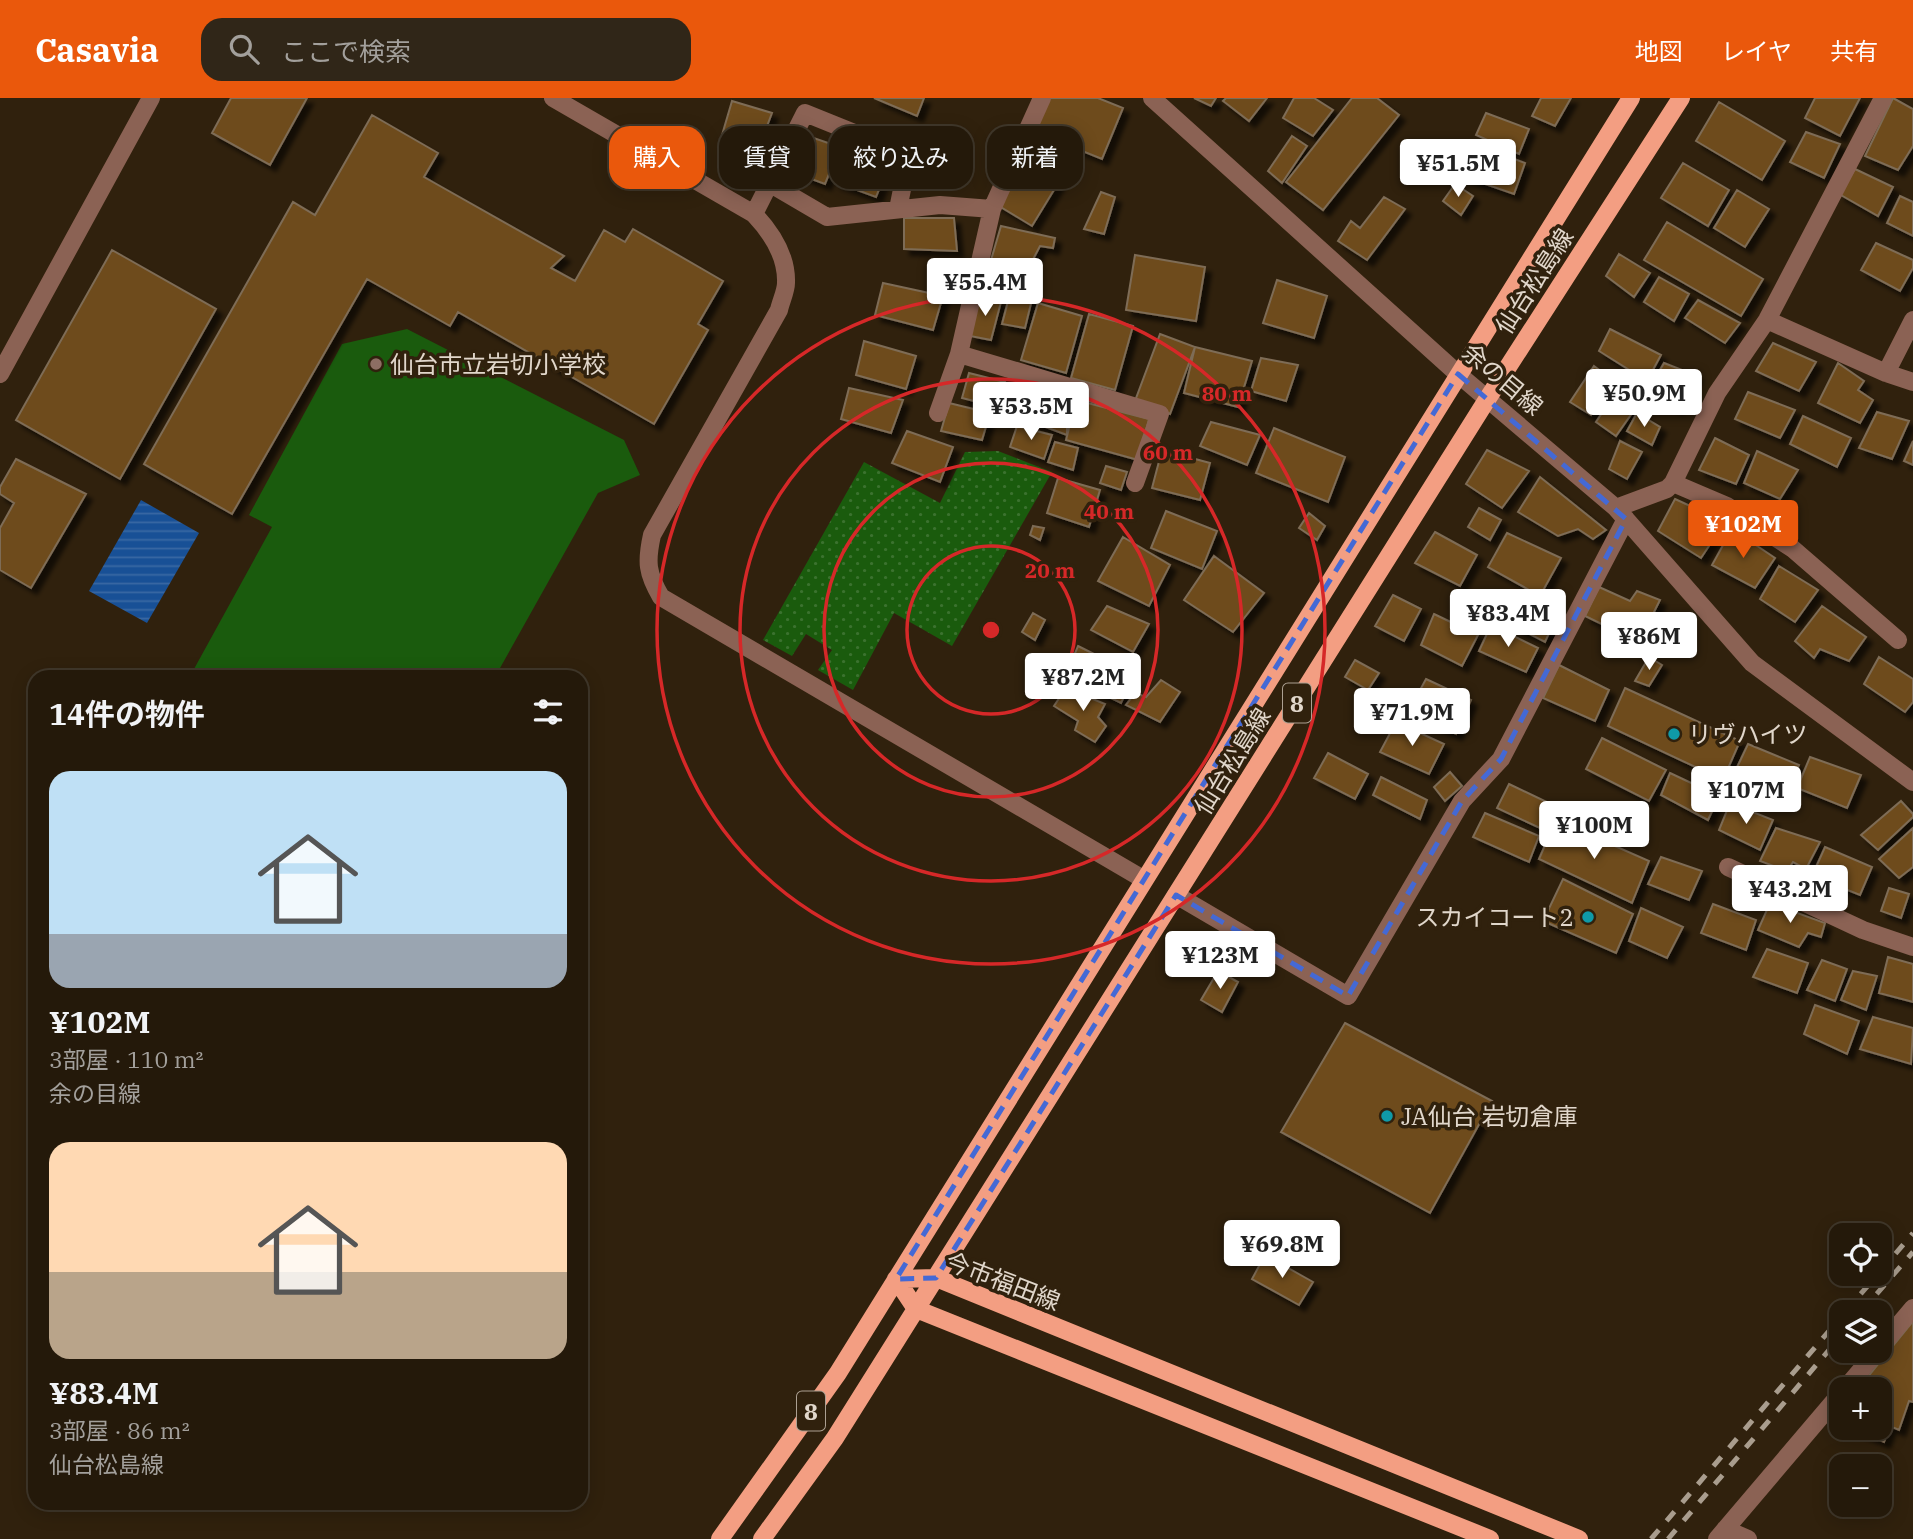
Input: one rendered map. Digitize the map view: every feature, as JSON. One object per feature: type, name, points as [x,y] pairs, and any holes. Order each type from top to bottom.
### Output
[{"type":"main road","name":"仙台松島線","points":[[896,1279],[1631,98]]},
{"type":"main road","name":"仙台松島線","points":[[916,1309],[1488,398],[1681,98]]},
{"type":"main road","name":"今市福田線","points":[[896,1279],[936,1278],[1579,1539]]},
{"type":"main road","points":[[896,1279],[916,1309],[1490,1539]]},
{"type":"main road","name":"8","points":[[719,1539],[838,1373],[896,1279]]},
{"type":"main road","name":"8","points":[[762,1539],[830,1447],[916,1309]]},
{"type":"street","points":[[0,374],[151,98]]},
{"type":"street","points":[[553,98],[754,214],[771,232],[782,257],[786,283],[779,310],[652,535],[648,555],[649,578],[661,597],[1143,879]]},
{"type":"street","points":[[939,413],[959,354],[992,209],[1042,98]]},
{"type":"street","name":"余の目線","points":[[1153,98],[1458,374],[1621,513],[1752,663],[1913,782]]},
{"type":"street","points":[[1176,895],[1348,996],[1462,801],[1501,759],[1621,513],[1673,484],[1717,393],[1767,320],[1882,98]]},
{"type":"street","points":[[798,126],[805,113],[909,155],[898,209]]},
{"type":"street","points":[[754,214],[766,189]]},
{"type":"street","points":[[779,189],[827,217],[940,205],[992,209]]},
{"type":"street","points":[[1767,320],[1886,373],[1913,382]]},
{"type":"street","points":[[1886,373],[1913,320]]},
{"type":"street","points":[[959,354],[1160,414],[1135,483]]},
{"type":"street","points":[[1673,484],[1727,506],[1793,549],[1898,640]]},
{"type":"street","points":[[1728,867],[1863,930],[1913,947]]},
{"type":"street","points":[[1892,1333],[1913,1308]]},
{"type":"street","points":[[1854,1377],[1866,1363]]},
{"type":"street","points":[[1748,1539],[1721,1534],[1829,1406]]},
{"type":"highlighted area","points":[[1458,374],[1626,519],[1501,759],[1462,801],[1348,996],[1176,895],[936,1278],[896,1279]]},
{"type":"green space","points":[[407,329],[624,440],[640,475],[598,493],[499,670],[194,669],[272,527],[249,515],[342,344]]},
{"type":"green space","points":[[998,451],[1052,472],[952,646],[894,613],[853,690],[818,670],[832,650],[806,634],[792,656],[763,640],[864,462],[940,503],[965,452]]},
{"type":"water","points":[[141,500],[199,533],[147,623],[89,591]]},
{"type":"building","points":[[231,98],[307,98],[270,165],[212,133]]},
{"type":"building","points":[[874,98],[924,98],[917,116]]},
{"type":"building","points":[[1049,98],[1098,98],[1123,108],[1102,159],[1083,151],[1083,126],[1037,126]]},
{"type":"building","points":[[1194,98],[1216,98],[1211,106]]},
{"type":"building","points":[[1226,98],[1267,98],[1249,121],[1223,101]]},
{"type":"building","points":[[1294,98],[1314,98],[1333,110],[1313,136],[1283,118]]},
{"type":"building","points":[[1352,98],[1377,98],[1399,115],[1323,210],[1286,182]]},
{"type":"building","points":[[1541,98],[1571,98],[1555,126],[1532,116]]},
{"type":"building","points":[[1815,98],[1860,98],[1840,136],[1805,118]]},
{"type":"building","points":[[1893,98],[1913,109],[1913,146],[1898,170],[1865,156]]},
{"type":"building","points":[[732,101],[772,113],[767,126],[725,126]]},
{"type":"building","points":[[1719,102],[1785,141],[1762,180],[1696,141]]},
{"type":"building","points":[[1486,113],[1529,129],[1519,154],[1476,135]]},
{"type":"building","points":[[372,115],[438,153],[424,177],[564,256],[551,268],[575,281],[604,230],[625,242],[633,229],[723,281],[698,324],[708,330],[654,424],[458,312],[450,326],[367,279],[232,514],[144,464],[293,202],[315,215]]},
{"type":"building","points":[[1806,132],[1840,144],[1824,178],[1790,162]]},
{"type":"building","points":[[1292,136],[1307,146],[1282,183],[1268,171]]},
{"type":"building","points":[[815,138],[829,143],[829,174],[825,184],[815,180]]},
{"type":"building","points":[[1473,143],[1525,163],[1514,194],[1459,175]]},
{"type":"building","points":[[1683,163],[1729,190],[1708,226],[1661,198]]},
{"type":"building","points":[[1855,169],[1893,187],[1878,216],[1839,194]]},
{"type":"building","points":[[1455,184],[1473,196],[1461,215],[1443,201]]},
{"type":"building","points":[[854,189],[879,189],[876,197]]},
{"type":"building","points":[[1002,189],[1055,189],[1032,226],[994,203]]},
{"type":"building","points":[[1737,190],[1769,209],[1745,247],[1714,228]]},
{"type":"building","points":[[1101,192],[1115,197],[1104,234],[1084,229]]},
{"type":"building","points":[[1900,196],[1913,202],[1913,236],[1887,223]]},
{"type":"building","points":[[1384,197],[1405,209],[1367,260],[1338,241],[1351,221],[1360,228]]},
{"type":"building","points":[[904,218],[954,218],[957,251],[904,249]]},
{"type":"building","points":[[1667,222],[1763,279],[1741,316],[1644,260]]},
{"type":"building","points":[[1001,226],[1055,238],[1053,248],[1040,246],[1027,271],[991,260]]},
{"type":"building","points":[[1876,243],[1913,260],[1913,268],[1900,291],[1861,270]]},
{"type":"building","points":[[112,250],[216,309],[120,479],[16,420]]},
{"type":"building","points":[[1619,254],[1650,273],[1634,297],[1606,276]]},
{"type":"building","points":[[1135,255],[1205,267],[1196,321],[1126,310]]},
{"type":"building","points":[[1659,277],[1689,294],[1674,321],[1644,302]]},
{"type":"building","points":[[1277,280],[1327,296],[1314,338],[1263,323]]},
{"type":"building","points":[[883,283],[943,296],[933,330],[875,315]]},
{"type":"building","points":[[1012,286],[1034,291],[1025,328],[1002,324]]},
{"type":"building","points":[[979,294],[1001,302],[991,340],[970,336]]},
{"type":"building","points":[[1698,300],[1740,323],[1725,343],[1685,318]]},
{"type":"building","points":[[1038,303],[1082,316],[1066,373],[1021,360]]},
{"type":"building","points":[[1089,314],[1133,326],[1115,390],[1071,378]]},
{"type":"building","points":[[1610,329],[1661,355],[1647,381],[1599,351]]},
{"type":"building","points":[[1160,334],[1195,347],[1170,414],[1135,401]]},
{"type":"building","points":[[864,341],[916,356],[906,389],[856,375]]},
{"type":"building","points":[[1773,343],[1816,362],[1799,391],[1756,371]]},
{"type":"building","points":[[1195,347],[1252,361],[1238,407],[1184,393]]},
{"type":"building","points":[[1261,358],[1298,365],[1286,401],[1251,391]]},
{"type":"building","points":[[1664,363],[1695,375],[1677,408],[1646,394]]},
{"type":"building","points":[[1838,363],[1864,381],[1858,390],[1873,400],[1860,423],[1818,403]]},
{"type":"building","points":[[1594,366],[1613,380],[1591,415],[1570,402]]},
{"type":"building","points":[[969,373],[1005,382],[998,407],[962,398]]},
{"type":"building","points":[[849,388],[903,400],[891,433],[841,419]]},
{"type":"building","points":[[1616,392],[1637,406],[1616,436],[1596,422]]},
{"type":"building","points":[[1748,392],[1795,410],[1780,438],[1735,419]]},
{"type":"building","points":[[1043,394],[1067,404],[1067,435],[1032,422]]},
{"type":"building","points":[[1076,400],[1149,419],[1138,460],[1066,440]]},
{"type":"building","points":[[949,403],[990,413],[982,440],[941,431]]},
{"type":"building","points":[[1877,412],[1909,421],[1892,459],[1859,448]]},
{"type":"building","points":[[1637,413],[1660,427],[1652,445],[1627,431]]},
{"type":"building","points":[[1803,416],[1851,438],[1837,467],[1790,444]]},
{"type":"building","points":[[1211,422],[1260,435],[1247,465],[1200,446]]},
{"type":"building","points":[[1017,426],[1052,435],[1044,459],[1010,447]]},
{"type":"building","points":[[1274,428],[1345,457],[1328,502],[1256,473]]},
{"type":"building","points":[[907,431],[953,447],[940,482],[892,463]]},
{"type":"building","points":[[1715,438],[1749,455],[1736,484],[1699,470]]},
{"type":"building","points":[[1620,441],[1642,452],[1627,479],[1609,469]]},
{"type":"building","points":[[1913,441],[1913,465],[1904,461]]},
{"type":"building","points":[[1055,442],[1078,448],[1073,470],[1048,462]]},
{"type":"building","points":[[1162,450],[1210,463],[1200,500],[1152,488]]},
{"type":"building","points":[[1487,450],[1529,471],[1502,508],[1466,484]]},
{"type":"building","points":[[1757,451],[1798,470],[1780,499],[1744,483]]},
{"type":"building","points":[[16,459],[86,494],[31,588],[0,570],[0,528],[14,503],[0,494],[0,487]]},
{"type":"building","points":[[1106,466],[1127,472],[1121,490],[1100,483]]},
{"type":"building","points":[[1540,477],[1606,530],[1593,539],[1578,529],[1558,536],[1518,512]]},
{"type":"building","points":[[1058,478],[1100,490],[1089,527],[1047,513]]},
{"type":"building","points":[[1675,499],[1725,522],[1701,558],[1658,531]]},
{"type":"building","points":[[1479,508],[1501,520],[1490,540],[1468,527]]},
{"type":"building","points":[[1166,511],[1217,531],[1202,569],[1151,548]]},
{"type":"building","points":[[1309,513],[1325,526],[1317,540],[1299,528]]},
{"type":"building","points":[[1033,526],[1044,528],[1040,540],[1030,535]]},
{"type":"building","points":[[1732,529],[1775,558],[1755,588],[1712,565]]},
{"type":"building","points":[[1435,532],[1477,555],[1460,586],[1415,563]]},
{"type":"building","points":[[1507,533],[1561,558],[1540,596],[1488,567]]},
{"type":"building","points":[[1123,537],[1170,565],[1149,606],[1098,581]]},
{"type":"building","points":[[1214,556],[1264,593],[1233,632],[1184,600]]},
{"type":"building","points":[[1779,566],[1818,590],[1795,622],[1760,599]]},
{"type":"building","points":[[1599,587],[1630,601],[1637,591],[1660,600],[1639,642],[1585,616]]},
{"type":"building","points":[[1393,595],[1421,609],[1404,641],[1375,626]]},
{"type":"building","points":[[1107,606],[1149,624],[1133,652],[1091,630]]},
{"type":"building","points":[[1526,606],[1556,618],[1545,642],[1516,627]]},
{"type":"building","points":[[1822,606],[1866,637],[1849,661],[1820,649],[1814,658],[1795,641]]},
{"type":"building","points":[[1033,613],[1045,620],[1035,640],[1022,632]]},
{"type":"building","points":[[1434,614],[1478,635],[1462,666],[1421,645]]},
{"type":"building","points":[[1491,625],[1538,648],[1526,672],[1479,651]]},
{"type":"building","points":[[1078,646],[1096,655],[1080,680],[1067,672]]},
{"type":"building","points":[[1649,657],[1662,665],[1649,686],[1635,681]]},
{"type":"building","points":[[1879,657],[1913,679],[1913,702],[1905,712],[1864,684]]},
{"type":"building","points":[[1100,660],[1133,678],[1121,703],[1086,686]]},
{"type":"building","points":[[1355,660],[1379,673],[1368,690],[1345,677]]},
{"type":"building","points":[[1559,665],[1609,690],[1595,721],[1543,698]]},
{"type":"building","points":[[1426,679],[1471,700],[1456,734],[1408,712]]},
{"type":"building","points":[[1161,680],[1180,692],[1160,722],[1126,705],[1135,693],[1146,697]]},
{"type":"building","points":[[1066,688],[1105,704],[1098,717],[1106,726],[1095,742],[1075,730],[1078,721],[1054,706]]},
{"type":"building","name":"リヴハイツ","points":[[1625,688],[1740,741],[1723,780],[1608,726]]},
{"type":"building","points":[[1396,722],[1444,744],[1429,774],[1380,752]]},
{"type":"building","points":[[1602,738],[1666,770],[1649,801],[1586,769]]},
{"type":"building","points":[[1748,744],[1799,765],[1783,801],[1732,778]]},
{"type":"building","points":[[1328,753],[1368,774],[1355,799],[1314,778]]},
{"type":"building","points":[[1810,757],[1861,775],[1847,808],[1797,788]]},
{"type":"building","points":[[1450,772],[1462,786],[1445,801],[1434,787]]},
{"type":"building","points":[[1670,773],[1719,796],[1708,820],[1661,795]]},
{"type":"building","points":[[1381,777],[1427,800],[1420,819],[1373,795]]},
{"type":"building","points":[[1509,784],[1553,805],[1542,829],[1497,808]]},
{"type":"building","points":[[1901,801],[1913,817],[1878,850],[1861,835]]},
{"type":"building","points":[[1730,803],[1773,820],[1760,850],[1719,830]]},
{"type":"building","points":[[1485,813],[1539,836],[1529,862],[1473,837]]},
{"type":"building","points":[[1556,820],[1649,861],[1632,903],[1539,859]]},
{"type":"building","points":[[1776,828],[1820,842],[1806,869],[1793,862],[1787,871],[1760,861]]},
{"type":"building","points":[[1913,828],[1913,867],[1899,878],[1879,859]]},
{"type":"building","points":[[1825,847],[1872,867],[1860,895],[1812,876]]},
{"type":"building","points":[[1661,857],[1702,871],[1689,900],[1648,884]]},
{"type":"building","name":"スカイコート2","points":[[1563,879],[1633,914],[1616,953],[1543,921]]},
{"type":"building","points":[[1889,888],[1909,894],[1901,918],[1881,911]]},
{"type":"building","points":[[1770,903],[1825,923],[1821,937],[1808,933],[1799,947],[1758,930]]},
{"type":"building","points":[[1713,904],[1756,920],[1746,950],[1701,933]]},
{"type":"building","points":[[1641,908],[1683,927],[1667,958],[1629,941]]},
{"type":"building","points":[[1210,940],[1231,955],[1222,970],[1199,955]]},
{"type":"building","points":[[1767,949],[1808,963],[1797,993],[1753,977]]},
{"type":"building","points":[[1888,957],[1913,964],[1913,1002],[1879,993]]},
{"type":"building","points":[[1822,960],[1847,969],[1835,1001],[1807,990]]},
{"type":"building","points":[[1218,971],[1238,982],[1222,1012],[1201,1000]]},
{"type":"building","points":[[1853,971],[1877,976],[1866,1010],[1841,1000]]},
{"type":"building","points":[[1815,1005],[1859,1021],[1847,1054],[1804,1034]]},
{"type":"building","points":[[1873,1017],[1913,1028],[1911,1064],[1860,1049]]},
{"type":"building","name":"JA仙台 岩切倉庫","points":[[1345,1023],[1492,1101],[1430,1213],[1281,1132]]},
{"type":"building","points":[[1265,1255],[1313,1282],[1299,1305],[1252,1279]]},
{"type":"building","points":[[1913,1321],[1913,1402],[1909,1401],[1899,1430],[1892,1427],[1892,1377],[1868,1377],[1879,1363],[1892,1363],[1892,1347]]},
{"type":"railway","points":[[1892,1258],[1913,1233]]},
{"type":"railway","points":[[1871,1300],[1913,1252]]},
{"type":"railway","points":[[1855,1300],[1868,1286]]},
{"type":"railway","points":[[1651,1539],[1829,1331]]},
{"type":"railway","points":[[1668,1539],[1829,1350]]},
{"type":"place","name":"仙台市立岩切小学校","points":[[376,364]]},
{"type":"place","name":"リヴハイツ","points":[[1674,734]]},
{"type":"place","name":"スカイコート2","points":[[1588,917]]},
{"type":"place","name":"JA仙台 岩切倉庫","points":[[1387,1116]]}]
